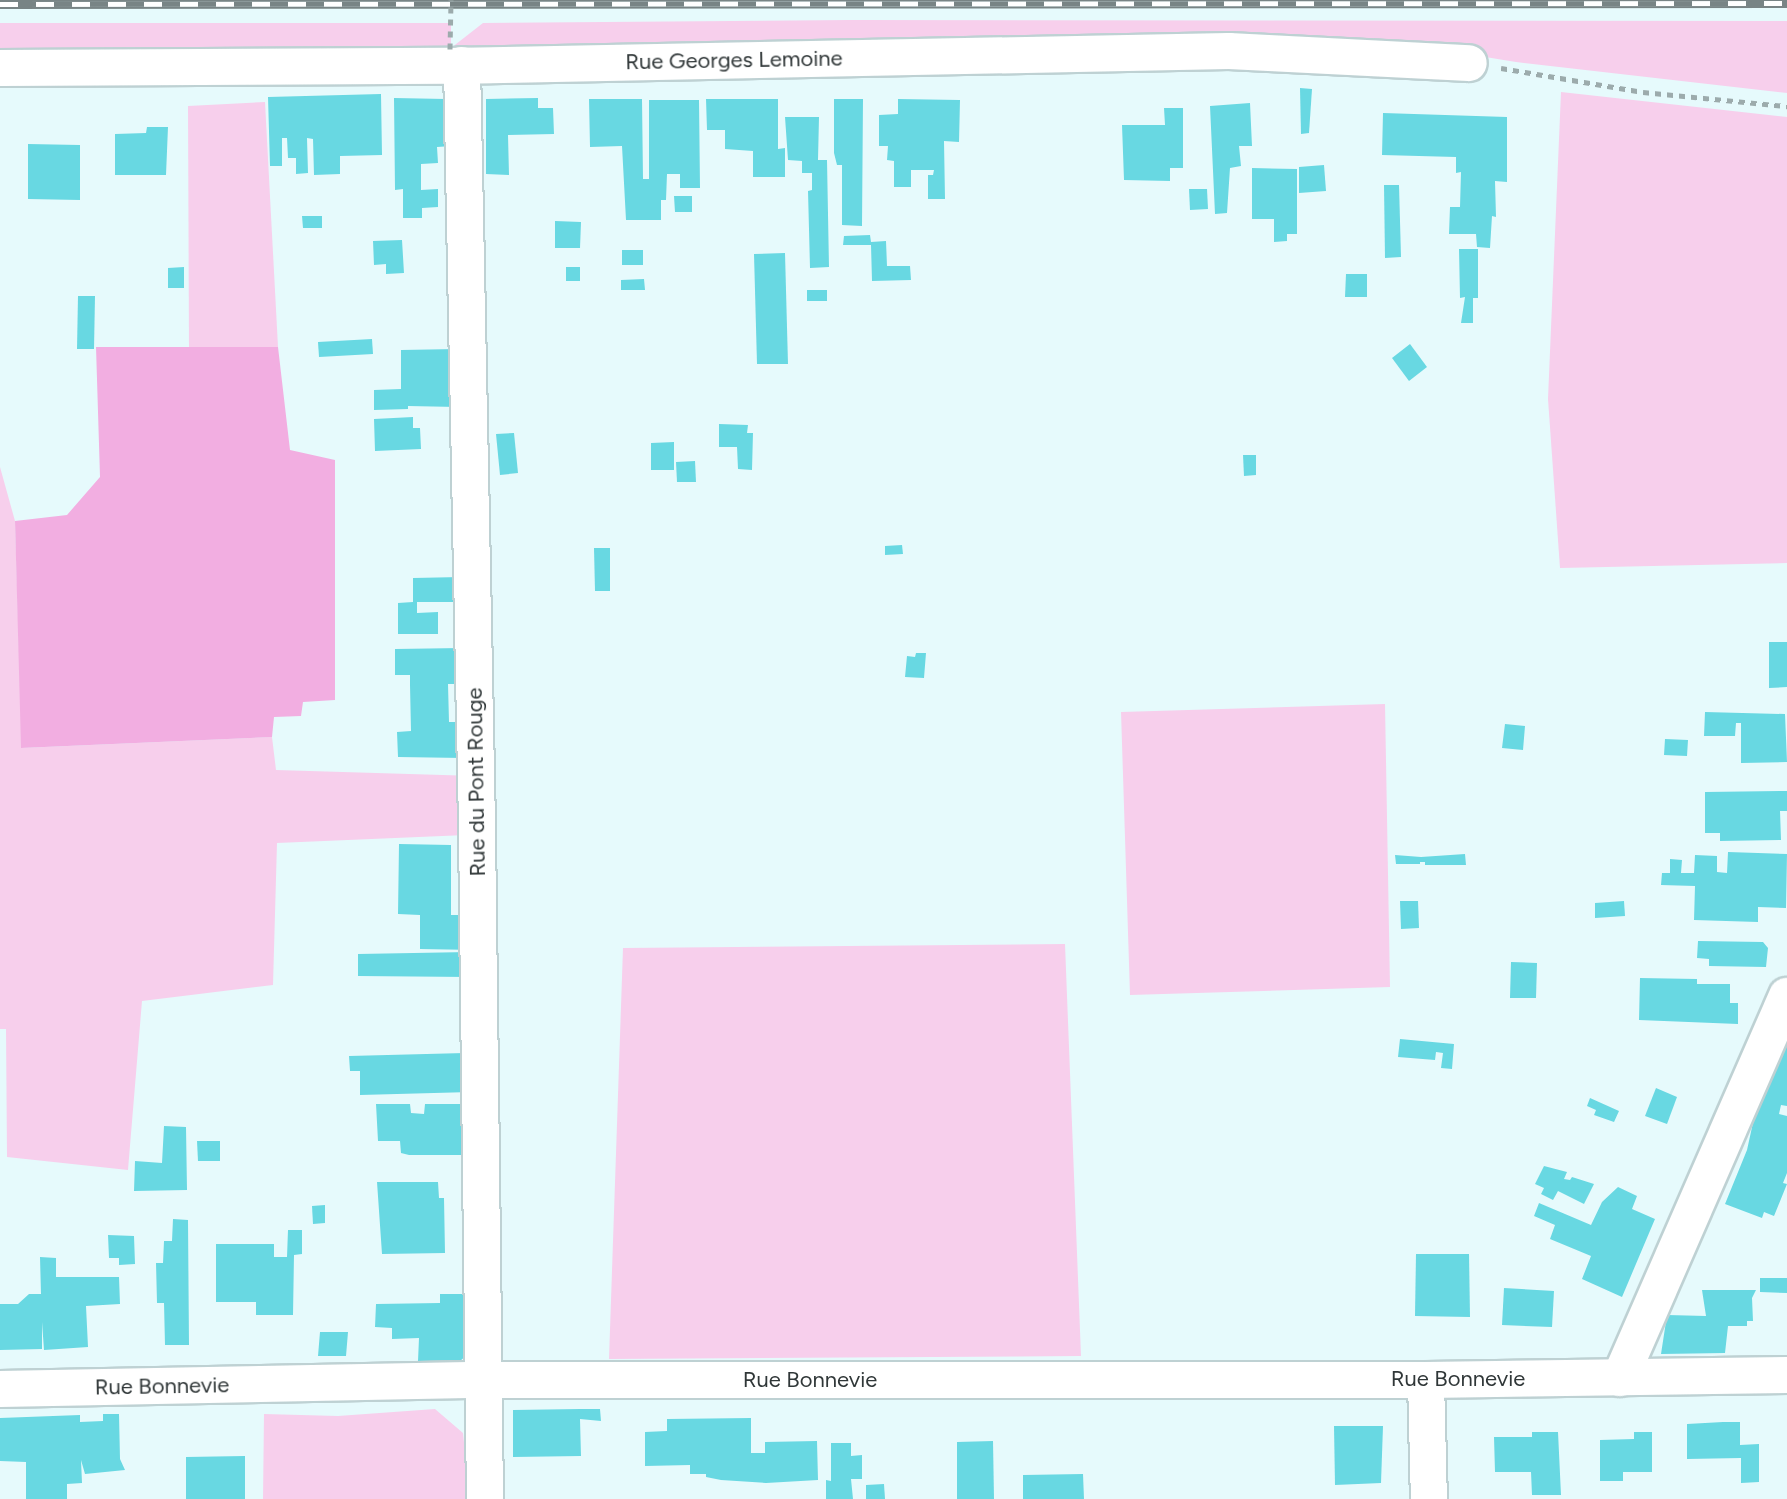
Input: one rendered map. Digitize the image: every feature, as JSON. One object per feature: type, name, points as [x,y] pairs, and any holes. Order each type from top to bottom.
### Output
[{"type":"street","name":"Rue Georges Lemoine","points":[[0,68],[456,57],[1229,51],[1469,63]]},
{"type":"street","name":"Rue du Pont Rouge","points":[[456,57],[477,828],[485,1499]]},
{"type":"street","points":[[1620,1378],[1787,996]]},
{"type":"street","name":"Rue Bonnevie","points":[[0,1389],[482,1380],[1426,1380],[1787,1375]]},
{"type":"street","points":[[1426,1380],[1429,1499]]},
{"type":"path","points":[[451,0],[456,57]]},
{"type":"path","points":[[1469,63],[1643,92],[1787,106]]},
{"type":"shaded area","points":[[850,20],[1787,21],[1787,93],[1516,62],[1387,41],[0,53],[0,23],[451,23],[451,48],[483,23]]},
{"type":"shaded area","points":[[1561,92],[1787,117],[1787,563],[1560,568],[1548,399]]},
{"type":"shaded area","points":[[265,102],[278,347],[189,349],[188,106]]},
{"type":"shaded area","points":[[96,347],[278,347],[290,450],[335,460],[335,700],[303,702],[301,716],[274,717],[272,737],[21,748],[15,521],[67,515],[100,477]]},
{"type":"shaded area","points":[[0,467],[15,521],[22,748],[272,737],[276,770],[476,776],[466,835],[277,843],[273,985],[142,1001],[128,1170],[7,1157],[6,1029],[0,1029]]},
{"type":"shaded area","points":[[1385,704],[1390,987],[1130,995],[1121,712]]},
{"type":"shaded area","points":[[1065,944],[1081,1356],[609,1359],[623,948]]},
{"type":"shaded area","points":[[435,1409],[463,1433],[470,1499],[263,1499],[264,1414],[338,1416]]},
{"type":"building","points":[[1300,88],[1312,89],[1309,133],[1301,134]]},
{"type":"building","points":[[381,94],[382,155],[340,156],[340,174],[314,175],[313,139],[307,138],[308,173],[296,174],[296,158],[288,158],[287,138],[282,138],[282,166],[270,166],[268,97]]},
{"type":"building","points":[[394,98],[446,99],[452,146],[437,147],[438,163],[421,164],[421,190],[438,189],[438,207],[422,208],[422,218],[403,218],[403,189],[395,190]]},
{"type":"building","points":[[538,98],[538,108],[553,108],[554,134],[508,135],[509,175],[486,174],[486,99]]},
{"type":"building","points":[[589,99],[642,99],[643,179],[649,179],[649,100],[699,100],[700,188],[680,188],[680,174],[667,174],[666,200],[661,200],[661,220],[626,220],[622,146],[590,147]]},
{"type":"building","points":[[706,99],[778,99],[778,149],[785,148],[785,177],[753,177],[753,151],[725,149],[725,130],[707,130]]},
{"type":"building","points":[[834,99],[863,99],[862,226],[842,225],[842,165],[837,165],[834,153]]},
{"type":"building","points":[[898,99],[960,100],[959,142],[944,141],[945,199],[928,199],[928,175],[933,175],[934,170],[911,170],[911,187],[894,187],[894,161],[887,160],[888,146],[879,146],[879,115],[898,114]]},
{"type":"building","points":[[1250,103],[1252,146],[1239,146],[1241,166],[1230,168],[1227,213],[1215,214],[1210,106]]},
{"type":"building","points":[[1164,108],[1183,108],[1183,168],[1170,168],[1170,181],[1124,180],[1122,125],[1165,125]]},
{"type":"building","points":[[1383,113],[1507,117],[1507,182],[1495,181],[1496,217],[1492,216],[1490,248],[1477,247],[1476,234],[1449,234],[1450,207],[1460,207],[1461,172],[1456,173],[1456,157],[1382,155]]},
{"type":"building","points":[[785,117],[819,117],[818,160],[827,160],[829,267],[810,268],[808,191],[812,190],[812,173],[802,173],[802,161],[788,160]]},
{"type":"building","points":[[147,127],[168,127],[166,175],[115,175],[115,134],[146,133]]},
{"type":"building","points":[[28,144],[80,145],[80,200],[28,199]]},
{"type":"building","points":[[1324,165],[1326,191],[1299,193],[1299,167]]},
{"type":"building","points":[[1252,168],[1297,169],[1297,234],[1287,234],[1287,241],[1274,242],[1274,219],[1252,219]]},
{"type":"building","points":[[1384,185],[1399,185],[1401,257],[1385,258]]},
{"type":"building","points":[[1189,189],[1207,189],[1208,209],[1190,210]]},
{"type":"building","points":[[674,196],[692,196],[692,212],[675,212]]},
{"type":"building","points":[[302,216],[322,216],[322,228],[303,228]]},
{"type":"building","points":[[555,221],[581,222],[580,248],[555,248]]},
{"type":"building","points":[[870,235],[871,242],[886,241],[887,266],[910,266],[911,280],[872,281],[871,245],[843,245],[844,236]]},
{"type":"building","points":[[402,240],[404,273],[386,274],[386,264],[374,265],[373,241]]},
{"type":"building","points":[[1459,249],[1478,249],[1478,298],[1473,298],[1473,323],[1461,323],[1465,297],[1460,298]]},
{"type":"building","points":[[622,250],[643,250],[643,265],[622,265]]},
{"type":"building","points":[[785,253],[788,364],[757,364],[754,254]]},
{"type":"building","points":[[184,267],[184,288],[168,288],[168,268]]},
{"type":"building","points":[[566,267],[580,267],[580,281],[566,281]]},
{"type":"building","points":[[1346,274],[1367,274],[1367,297],[1345,297]]},
{"type":"building","points":[[644,279],[645,290],[621,290],[621,280]]},
{"type":"building","points":[[807,290],[827,290],[827,301],[807,301]]},
{"type":"building","points":[[78,296],[95,296],[94,349],[77,349]]},
{"type":"building","points":[[372,339],[373,354],[319,357],[318,342]]},
{"type":"building","points":[[1410,344],[1427,367],[1409,381],[1392,358]]},
{"type":"building","points":[[457,349],[458,407],[408,406],[408,409],[374,410],[374,390],[401,389],[401,350]]},
{"type":"building","points":[[413,417],[413,428],[420,428],[421,449],[375,451],[374,419]]},
{"type":"building","points":[[719,424],[748,425],[747,433],[753,433],[752,470],[738,469],[737,447],[719,447]]},
{"type":"building","points":[[514,433],[518,473],[500,475],[496,434]]},
{"type":"building","points":[[674,442],[674,470],[651,470],[651,443]]},
{"type":"building","points":[[1243,455],[1256,455],[1256,475],[1244,476]]},
{"type":"building","points":[[695,461],[696,482],[677,482],[676,462]]},
{"type":"building","points":[[902,545],[903,554],[885,555],[885,546]]},
{"type":"building","points":[[594,548],[610,548],[610,591],[595,591]]},
{"type":"building","points":[[461,577],[462,602],[417,602],[417,613],[438,612],[438,634],[398,634],[398,603],[413,602],[413,578]]},
{"type":"building","points":[[1769,642],[1787,642],[1787,687],[1769,688]]},
{"type":"building","points":[[462,648],[463,684],[448,684],[449,722],[463,722],[464,758],[398,757],[397,732],[411,731],[410,675],[395,675],[395,649]]},
{"type":"building","points":[[916,653],[926,653],[924,678],[905,677],[907,656],[915,657]]},
{"type":"building","points":[[1705,712],[1785,714],[1787,762],[1741,763],[1741,723],[1736,723],[1735,736],[1704,736]]},
{"type":"building","points":[[1505,724],[1525,726],[1523,750],[1502,748]]},
{"type":"building","points":[[1665,739],[1688,740],[1687,756],[1664,755]]},
{"type":"building","points":[[1787,791],[1787,811],[1780,811],[1781,840],[1720,841],[1720,833],[1705,833],[1705,792]]},
{"type":"building","points":[[399,844],[451,845],[451,915],[477,915],[476,950],[420,949],[420,915],[398,914]]},
{"type":"building","points":[[1728,852],[1787,854],[1786,908],[1758,907],[1758,922],[1694,920],[1695,886],[1661,885],[1662,873],[1670,873],[1670,859],[1682,860],[1681,873],[1694,873],[1695,855],[1717,856],[1717,872],[1727,873]]},
{"type":"building","points":[[1465,854],[1466,865],[1425,865],[1425,862],[1396,864],[1395,855],[1421,857]]},
{"type":"building","points":[[1400,901],[1418,901],[1419,928],[1401,929]]},
{"type":"building","points":[[1624,901],[1625,916],[1595,918],[1595,903]]},
{"type":"building","points":[[1698,941],[1763,942],[1768,948],[1766,967],[1709,966],[1709,959],[1697,958]]},
{"type":"building","points":[[469,952],[469,977],[358,976],[358,954]]},
{"type":"building","points":[[1511,962],[1537,963],[1536,998],[1510,998]]},
{"type":"building","points":[[1640,978],[1697,979],[1697,984],[1730,984],[1730,1003],[1738,1003],[1738,1024],[1639,1020]]},
{"type":"building","points":[[1400,1039],[1454,1044],[1452,1069],[1441,1068],[1443,1053],[1436,1052],[1435,1060],[1398,1057]]},
{"type":"building","points":[[1779,1043],[1787,1044],[1787,1106],[1781,1105],[1779,1114],[1787,1116],[1787,1173],[1783,1183],[1787,1184],[1774,1216],[1764,1212],[1762,1218],[1725,1204],[1747,1150],[1756,1109]]},
{"type":"building","points":[[465,1053],[471,1092],[360,1095],[360,1071],[350,1071],[349,1056]]},
{"type":"building","points":[[1656,1088],[1677,1097],[1667,1124],[1645,1116]]},
{"type":"building","points":[[1590,1098],[1619,1111],[1614,1122],[1594,1115],[1596,1110],[1587,1106]]},
{"type":"building","points":[[376,1104],[410,1104],[411,1113],[424,1114],[425,1104],[469,1104],[468,1155],[409,1155],[401,1153],[400,1141],[378,1141]]},
{"type":"building","points":[[164,1126],[186,1127],[187,1190],[134,1191],[135,1161],[162,1163]]},
{"type":"building","points":[[197,1141],[220,1141],[220,1161],[198,1161]]},
{"type":"building","points":[[1544,1166],[1567,1172],[1564,1179],[1570,1180],[1572,1177],[1594,1184],[1584,1204],[1558,1191],[1553,1200],[1541,1194],[1544,1188],[1535,1184]]},
{"type":"building","points":[[377,1182],[438,1182],[439,1198],[444,1198],[445,1253],[382,1254]]},
{"type":"building","points":[[1618,1187],[1637,1196],[1632,1209],[1655,1219],[1622,1297],[1582,1279],[1591,1256],[1550,1239],[1555,1225],[1534,1216],[1539,1203],[1591,1225],[1602,1202]]},
{"type":"building","points":[[325,1205],[325,1223],[313,1224],[312,1206]]},
{"type":"building","points":[[173,1219],[188,1220],[189,1345],[165,1345],[164,1303],[157,1303],[156,1263],[163,1263],[164,1241],[172,1241]]},
{"type":"building","points":[[288,1230],[302,1230],[302,1254],[294,1255],[293,1315],[256,1315],[256,1302],[216,1302],[216,1244],[274,1244],[274,1257],[287,1257]]},
{"type":"building","points":[[108,1235],[134,1236],[135,1264],[119,1265],[119,1258],[109,1258]]},
{"type":"building","points":[[1416,1254],[1469,1254],[1470,1317],[1415,1316]]},
{"type":"building","points":[[40,1257],[56,1258],[56,1277],[119,1277],[120,1304],[86,1306],[88,1347],[44,1350],[42,1322],[42,1349],[0,1350],[0,1304],[18,1304],[29,1294],[41,1294]]},
{"type":"building","points":[[1760,1278],[1787,1278],[1787,1293],[1760,1292]]},
{"type":"building","points":[[1504,1288],[1554,1291],[1552,1327],[1502,1325]]},
{"type":"building","points":[[1702,1290],[1756,1290],[1752,1298],[1753,1321],[1747,1321],[1747,1326],[1728,1326],[1725,1353],[1661,1354],[1667,1315],[1706,1316]]},
{"type":"building","points":[[440,1294],[466,1294],[468,1354],[459,1362],[418,1361],[419,1338],[392,1339],[392,1328],[375,1327],[376,1304],[440,1303]]},
{"type":"building","points":[[320,1332],[348,1332],[346,1356],[318,1356]]},
{"type":"building","points":[[600,1409],[601,1421],[580,1419],[581,1456],[513,1457],[513,1410]]},
{"type":"building","points":[[103,1414],[119,1414],[120,1459],[125,1470],[85,1474],[81,1460],[82,1483],[67,1484],[67,1499],[26,1499],[26,1462],[0,1461],[0,1418],[80,1415],[80,1422],[103,1421]]},
{"type":"building","points":[[751,1418],[751,1453],[765,1453],[765,1442],[817,1441],[818,1480],[766,1483],[721,1480],[706,1477],[706,1474],[690,1474],[690,1465],[645,1466],[645,1432],[667,1431],[667,1419]]},
{"type":"building","points":[[1740,1422],[1740,1445],[1759,1444],[1759,1482],[1741,1483],[1741,1458],[1687,1459],[1687,1424]]},
{"type":"building","points":[[1334,1426],[1383,1426],[1381,1483],[1335,1485]]},
{"type":"building","points":[[1532,1432],[1558,1432],[1561,1495],[1532,1495],[1531,1472],[1495,1472],[1494,1437],[1532,1437]]},
{"type":"building","points":[[1634,1432],[1652,1432],[1652,1472],[1623,1472],[1623,1481],[1600,1481],[1600,1440],[1634,1439]]},
{"type":"building","points":[[993,1441],[994,1499],[957,1499],[957,1442]]},
{"type":"building","points":[[831,1443],[851,1443],[851,1456],[862,1455],[862,1479],[851,1479],[853,1499],[826,1499],[826,1480],[831,1481]]},
{"type":"building","points":[[245,1456],[245,1499],[186,1499],[186,1457]]},
{"type":"building","points":[[1083,1474],[1084,1499],[1023,1499],[1023,1475]]},
{"type":"building","points":[[884,1484],[885,1499],[866,1499],[866,1485]]},
{"type":"railway","points":[[0,4],[1787,3]]}]
